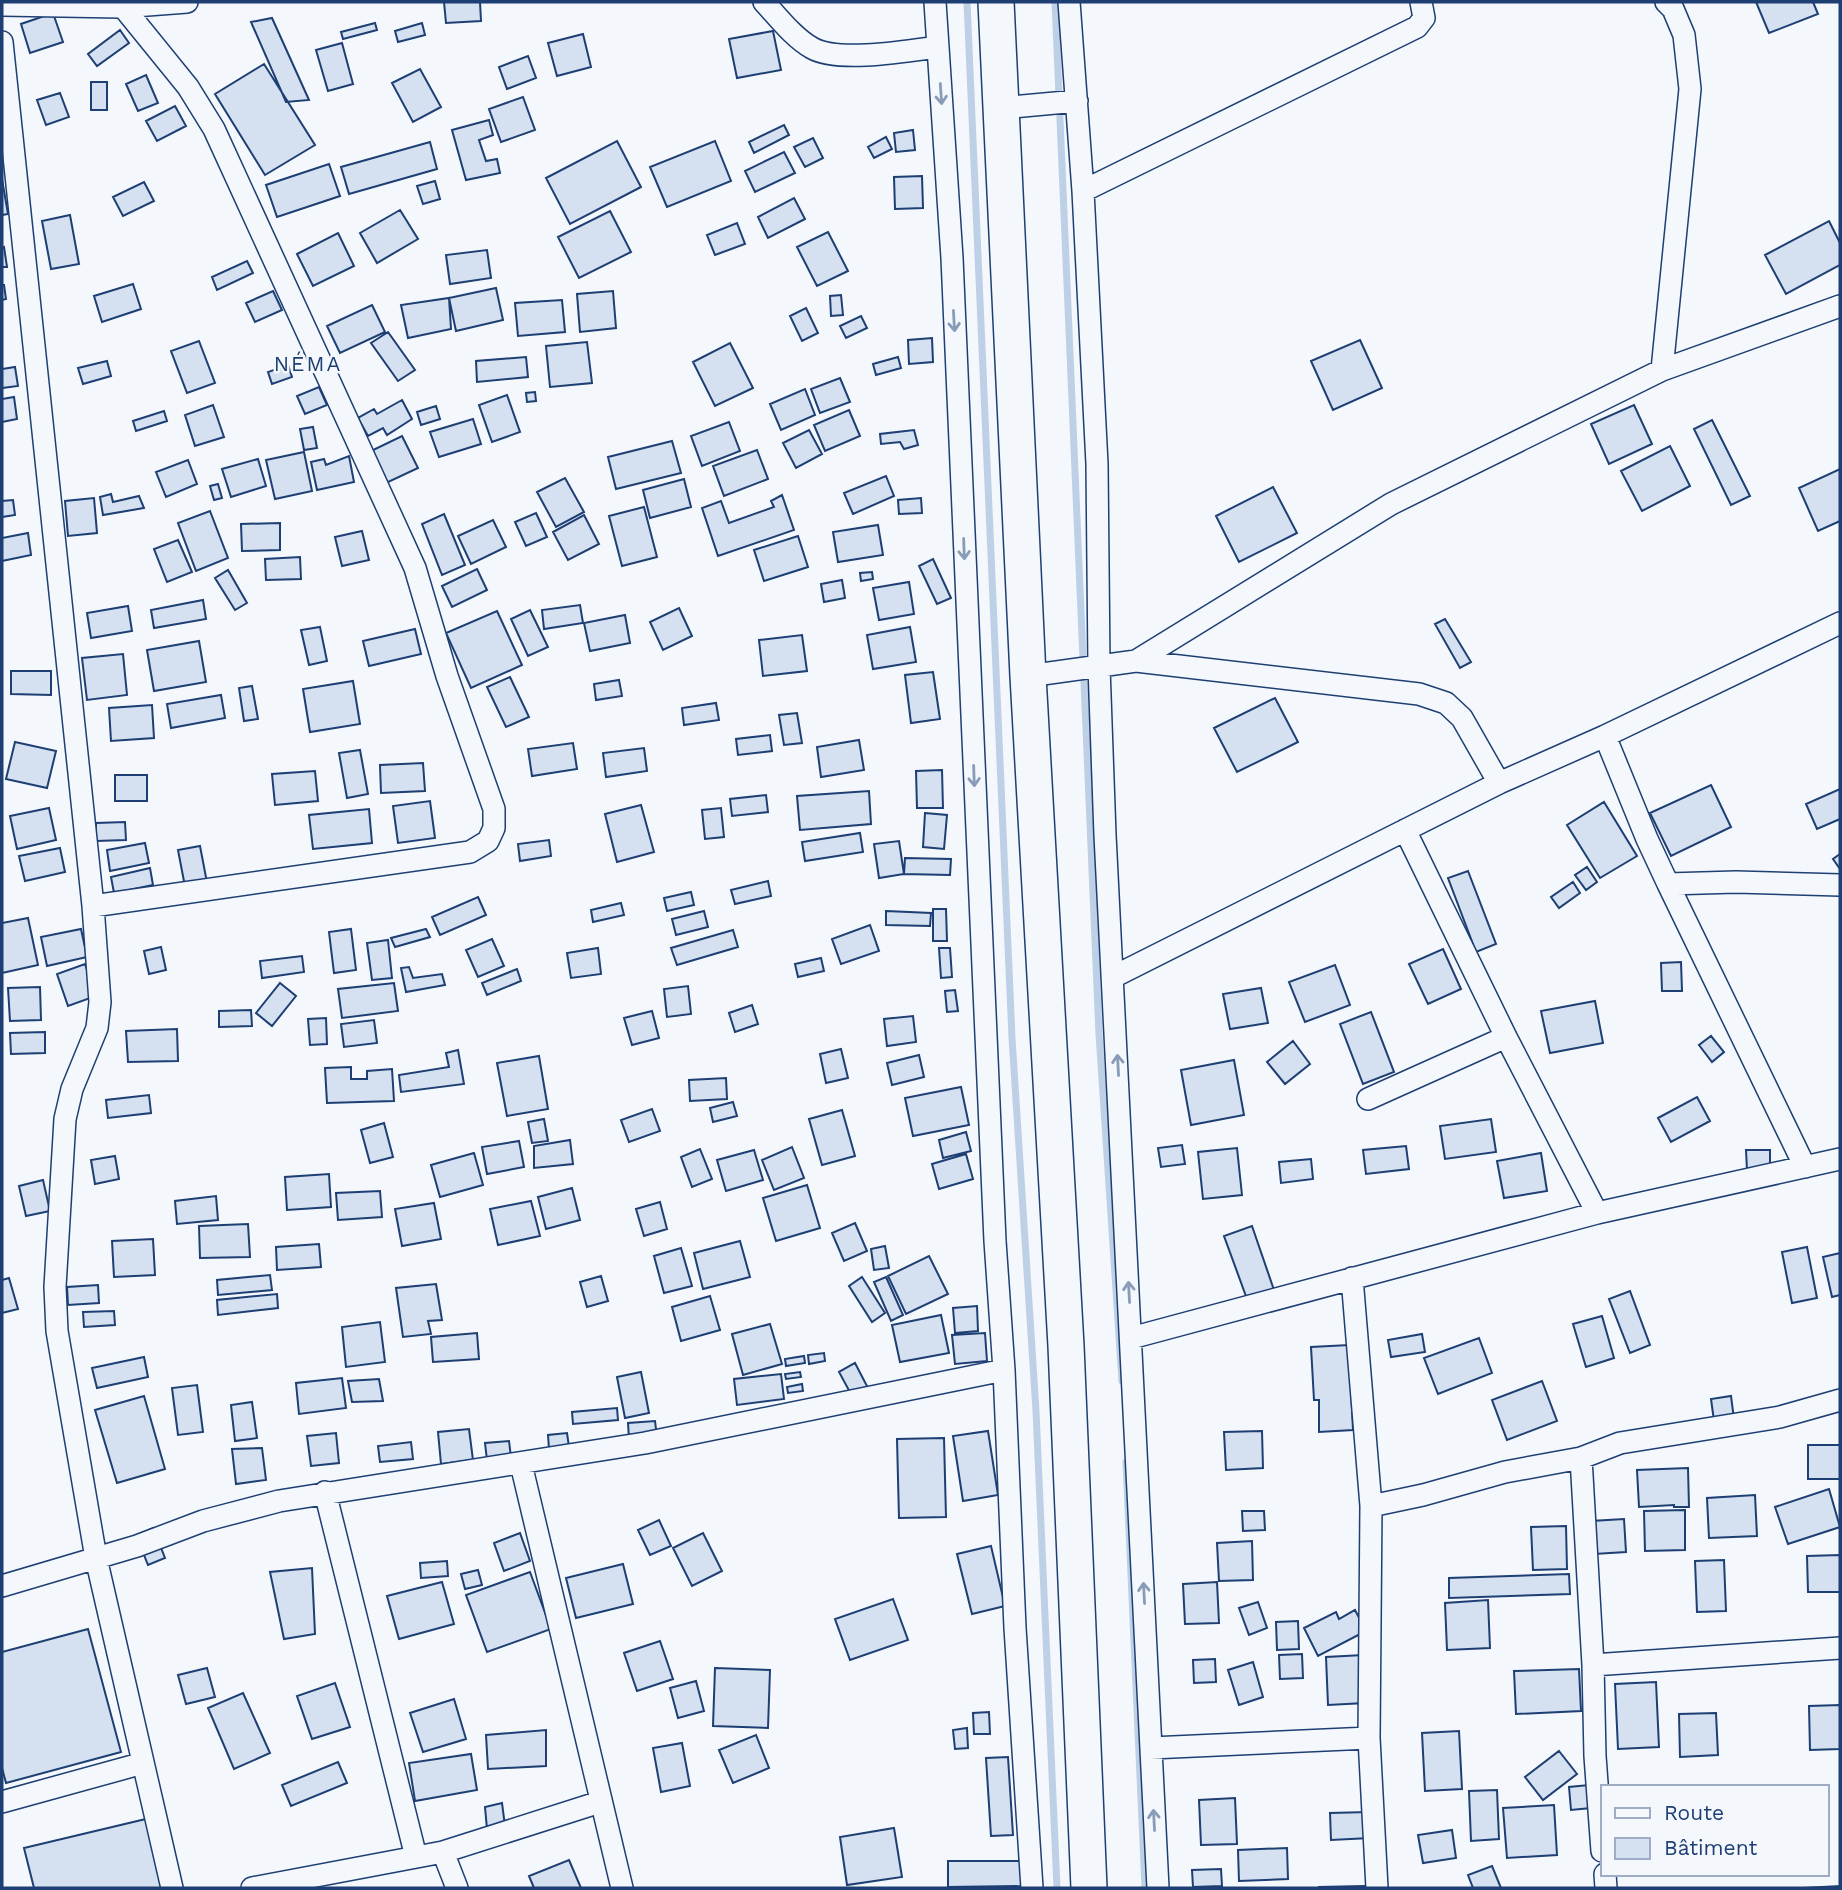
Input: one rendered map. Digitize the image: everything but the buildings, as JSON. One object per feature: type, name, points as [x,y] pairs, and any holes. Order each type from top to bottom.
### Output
[{"type":"highway","points":[[996,2],[1028,676],[1066,1346],[1090,1888]]},
{"type":"street","points":[[2,5],[187,2]]},
{"type":"street","points":[[764,2],[813,48],[838,55],[938,47]]},
{"type":"street","points":[[935,2],[952,258],[994,1227],[1032,1888]]},
{"type":"street","points":[[1069,2],[1083,191],[1097,464],[1088,668],[1113,977],[1158,1888]]},
{"type":"street","points":[[1083,191],[1417,27],[1424,18],[1421,2]]},
{"type":"street","points":[[1662,370],[1690,89],[1684,35],[1673,9],[1666,2]]},
{"type":"street","points":[[93,906],[470,852],[488,841],[494,828],[494,809],[488,788],[447,676],[415,568],[215,129],[188,87],[120,4]]},
{"type":"street","points":[[2,42],[99,977],[97,1028],[72,1089],[65,1119],[55,1287],[57,1331],[96,1558],[172,1888]]},
{"type":"street","points":[[1001,107],[1077,100]]},
{"type":"street","points":[[1136,661],[1391,503],[1662,370],[1840,306]]},
{"type":"street","points":[[1113,977],[1499,783],[1605,736],[1840,623]]},
{"type":"street","points":[[1028,676],[1136,661],[1419,694],[1446,703],[1462,718],[1499,783]]},
{"type":"street","points":[[1605,736],[1647,839],[1805,1167]]},
{"type":"street","points":[[1405,830],[1506,1037],[1597,1213]]},
{"type":"street","points":[[1668,884],[1736,882],[1840,885]]},
{"type":"street","points":[[1367,1099],[1506,1037]]},
{"type":"street","points":[[1131,1338],[1597,1213],[1840,1159]]},
{"type":"street","points":[[1352,1278],[1371,1506],[1369,1738],[1377,1888]]},
{"type":"street","points":[[2,1586],[137,1546],[203,1521],[279,1501],[645,1443],[1004,1370]]},
{"type":"street","points":[[1371,1506],[1506,1472],[1581,1458],[1620,1443],[1780,1417],[1840,1399]]},
{"type":"street","points":[[1581,1458],[1601,1837]]},
{"type":"street","points":[[521,1464],[622,1888]]},
{"type":"street","points":[[325,1492],[416,1857]]},
{"type":"street","points":[[1593,1665],[1840,1648]]},
{"type":"street","points":[[1151,1748],[1369,1738]]},
{"type":"street","points":[[2,1802],[143,1763]]},
{"type":"street","points":[[252,1888],[443,1852],[600,1802]]},
{"type":"street","points":[[443,1852],[457,1888]]},
{"type":"waterway","points":[[967,2],[1012,1038],[1036,1411],[1057,1888]]},
{"type":"waterway","points":[[1055,2],[1099,1034],[1122,1381]]},
{"type":"waterway","points":[[1126,1462],[1145,1888]]},
{"type":"district","name":"NÉMA","points":[[308,363]]}]
